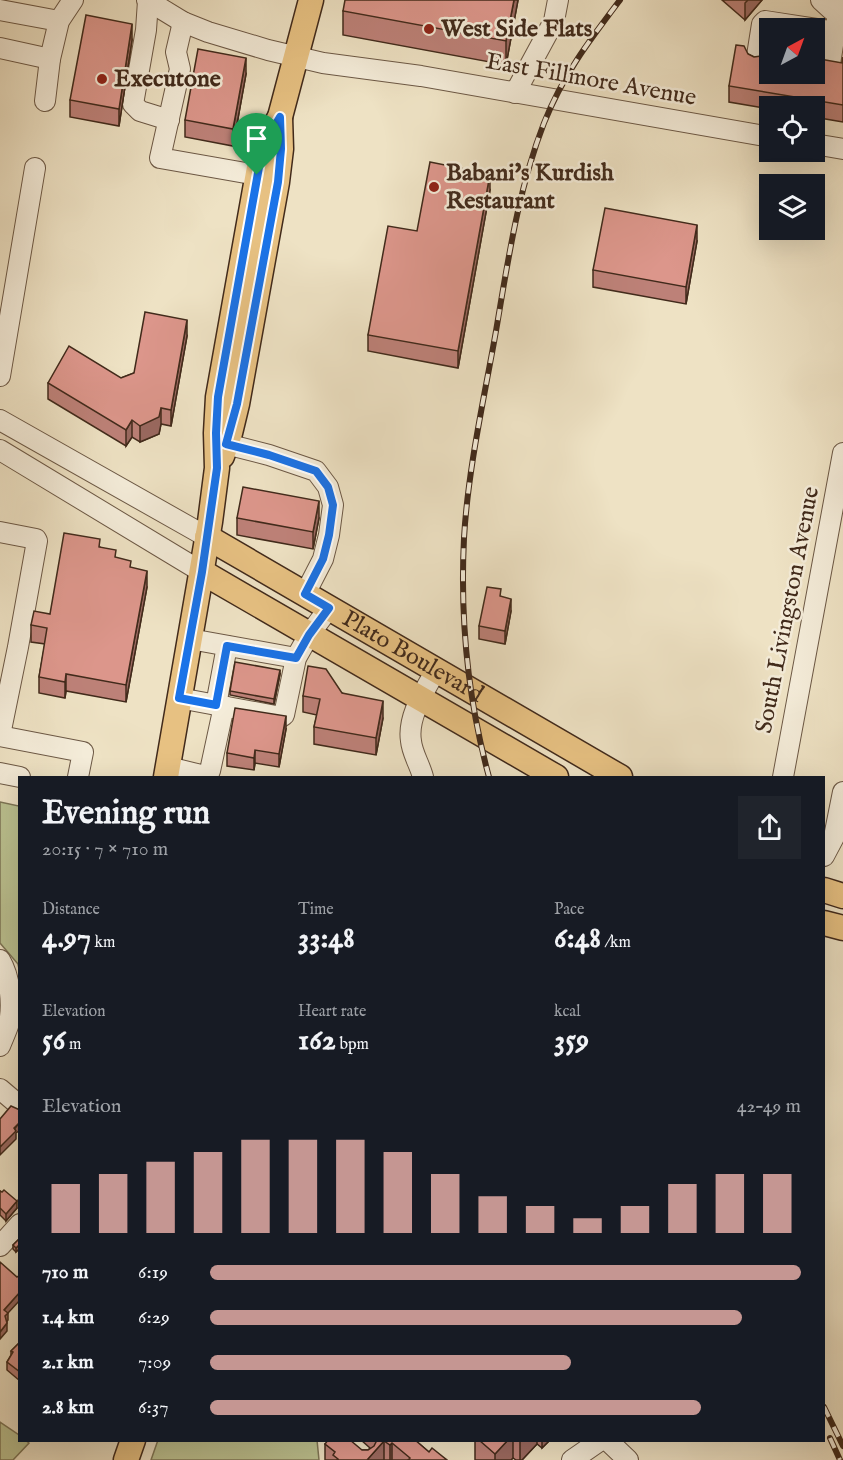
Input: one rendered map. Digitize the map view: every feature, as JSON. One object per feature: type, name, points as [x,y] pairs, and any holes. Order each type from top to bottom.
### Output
[{"type":"main road","points":[[167,772],[202,572],[217,468],[218,397],[257,175],[266,141],[280,117],[311,0]]},
{"type":"main road","points":[[217,468],[237,404],[278,182],[281,149],[280,117]]},
{"type":"main road","name":"Plato Boulevard","points":[[207,537],[618,776]]},
{"type":"main road","name":"Plato Boulevard","points":[[202,572],[554,776]]},
{"type":"main road","points":[[825,890],[843,896]]},
{"type":"main road","points":[[825,923],[843,928]]},
{"type":"main road","points":[[126,1460],[132,1442]]},
{"type":"street","points":[[515,93],[554,21],[558,0]]},
{"type":"street","points":[[821,0],[840,19]]},
{"type":"street","points":[[45,101],[50,59],[65,1]]},
{"type":"street","name":"East Fillmore Avenue","points":[[148,1],[183,22],[247,44],[323,63],[421,76],[759,135]]},
{"type":"street","points":[[148,1],[146,30],[133,104],[140,111],[169,120]]},
{"type":"street","points":[[0,10],[59,21]]},
{"type":"street","points":[[756,62],[762,24],[765,21],[840,19]]},
{"type":"street","points":[[830,64],[840,19]]},
{"type":"street","points":[[183,22],[176,52],[180,69],[160,158],[257,175]]},
{"type":"street","points":[[0,48],[50,59]]},
{"type":"street","points":[[825,146],[843,149]]},
{"type":"street","points":[[0,376],[35,168]]},
{"type":"street","points":[[0,420],[207,537]]},
{"type":"street","points":[[226,444],[269,455],[316,471],[328,487],[333,505],[329,535],[323,559],[305,594]]},
{"type":"street","name":"South Livingston Avenue","points":[[783,776],[843,453]]},
{"type":"street","points":[[2,456],[202,572]]},
{"type":"street","points":[[0,532],[37,541],[0,736],[83,752],[78,776]]},
{"type":"street","points":[[179,698],[281,717],[284,715],[296,658],[309,635],[329,608]]},
{"type":"street","points":[[190,639],[296,658]]},
{"type":"street","points":[[167,772],[205,776],[210,771],[227,646]]},
{"type":"street","points":[[423,776],[411,744],[411,725],[436,670]]},
{"type":"street","points":[[0,773],[18,777]]},
{"type":"street","points":[[825,855],[838,838],[843,792]]},
{"type":"street","points":[[0,960],[6,970],[9,995],[9,1022],[0,1046]]},
{"type":"street","points":[[0,1089],[18,1104]]},
{"type":"street","points":[[0,1246],[18,1226]]},
{"type":"street","points":[[574,1459],[598,1442]]},
{"type":"street","points":[[609,1442],[628,1460]]},
{"type":"green space","points":[[0,802],[18,806],[18,964],[0,943]]},
{"type":"green space","points":[[0,1422],[18,1434],[18,1442],[29,1443],[13,1460],[0,1460]]},
{"type":"green space","points":[[157,1442],[317,1442],[319,1460],[151,1460]]},
{"type":"building","points":[[345,0],[514,0],[506,41],[343,11]]},
{"type":"building","name":"Executone","points":[[86,15],[132,24],[119,109],[70,100]]},
{"type":"building","points":[[736,45],[744,46],[748,54],[754,57],[759,56],[759,84],[825,84],[825,60],[842,63],[843,57],[843,105],[825,102],[825,96],[789,96],[729,86]]},
{"type":"building","points":[[198,49],[246,58],[233,129],[185,120]]},
{"type":"building","points":[[430,162],[490,174],[458,351],[368,335],[388,226],[417,231]]},
{"type":"building","points":[[605,208],[697,225],[686,287],[593,270]]},
{"type":"building","points":[[145,312],[187,320],[171,410],[161,408],[159,417],[140,426],[132,420],[126,430],[48,383],[69,346],[121,378],[134,373]]},
{"type":"building","points":[[243,487],[319,501],[313,532],[237,518]]},
{"type":"building","points":[[64,533],[100,539],[99,547],[116,550],[115,557],[131,561],[130,567],[147,571],[126,685],[66,674],[65,682],[39,677],[47,628],[31,625],[34,611],[50,614]]},
{"type":"building","points":[[487,587],[501,589],[500,596],[511,599],[505,631],[479,626]]},
{"type":"building","points":[[235,662],[280,670],[274,699],[230,691]]},
{"type":"building","points":[[308,666],[326,669],[342,693],[383,701],[376,738],[314,727],[320,699],[303,696]]},
{"type":"building","points":[[235,708],[286,716],[279,754],[255,750],[254,758],[227,753]]},
{"type":"building","points":[[11,1106],[18,1109],[18,1124],[14,1128],[16,1131],[0,1147],[0,1119]]},
{"type":"building","points":[[4,1190],[17,1201],[6,1214],[0,1208],[0,1191]]},
{"type":"building","points":[[0,1262],[18,1276],[18,1294],[4,1310],[8,1313],[5,1316],[7,1323],[0,1332]]},
{"type":"building","points":[[18,1344],[18,1370],[7,1362],[13,1352],[11,1351]]},
{"type":"building","points":[[326,1442],[352,1442],[362,1450],[368,1450],[376,1442],[383,1442],[367,1460],[337,1460],[333,1455],[335,1452],[325,1444]]},
{"type":"building","points":[[386,1442],[417,1442],[429,1452],[432,1448],[447,1460],[408,1460],[410,1458],[392,1443],[390,1445]]},
{"type":"building","points":[[481,1442],[506,1442],[495,1454]]},
{"type":"railway","points":[[489,776],[471,689],[463,598],[466,512],[477,434],[515,226],[535,148],[551,106],[568,74],[620,0]]},
{"type":"railway","points":[[825,1409],[843,1446]]},
{"type":"railway","points":[[830,1438],[840,1460]]},
{"type":"place","name":"West Side Flats","points":[[429,29]]},
{"type":"place","name":"Executone","points":[[102,79]]},
{"type":"place","name":"Babani's Kurdish Restaurant","points":[[434,187]]},
{"type":"route","points":[[280,117],[281,149],[278,182],[237,404],[226,444],[269,455],[316,471],[328,487],[333,505],[329,535],[323,559],[305,594],[329,608],[309,635],[296,658],[227,646],[216,705],[179,698],[202,572],[217,468],[218,397],[257,175],[266,141],[280,117]]}]
